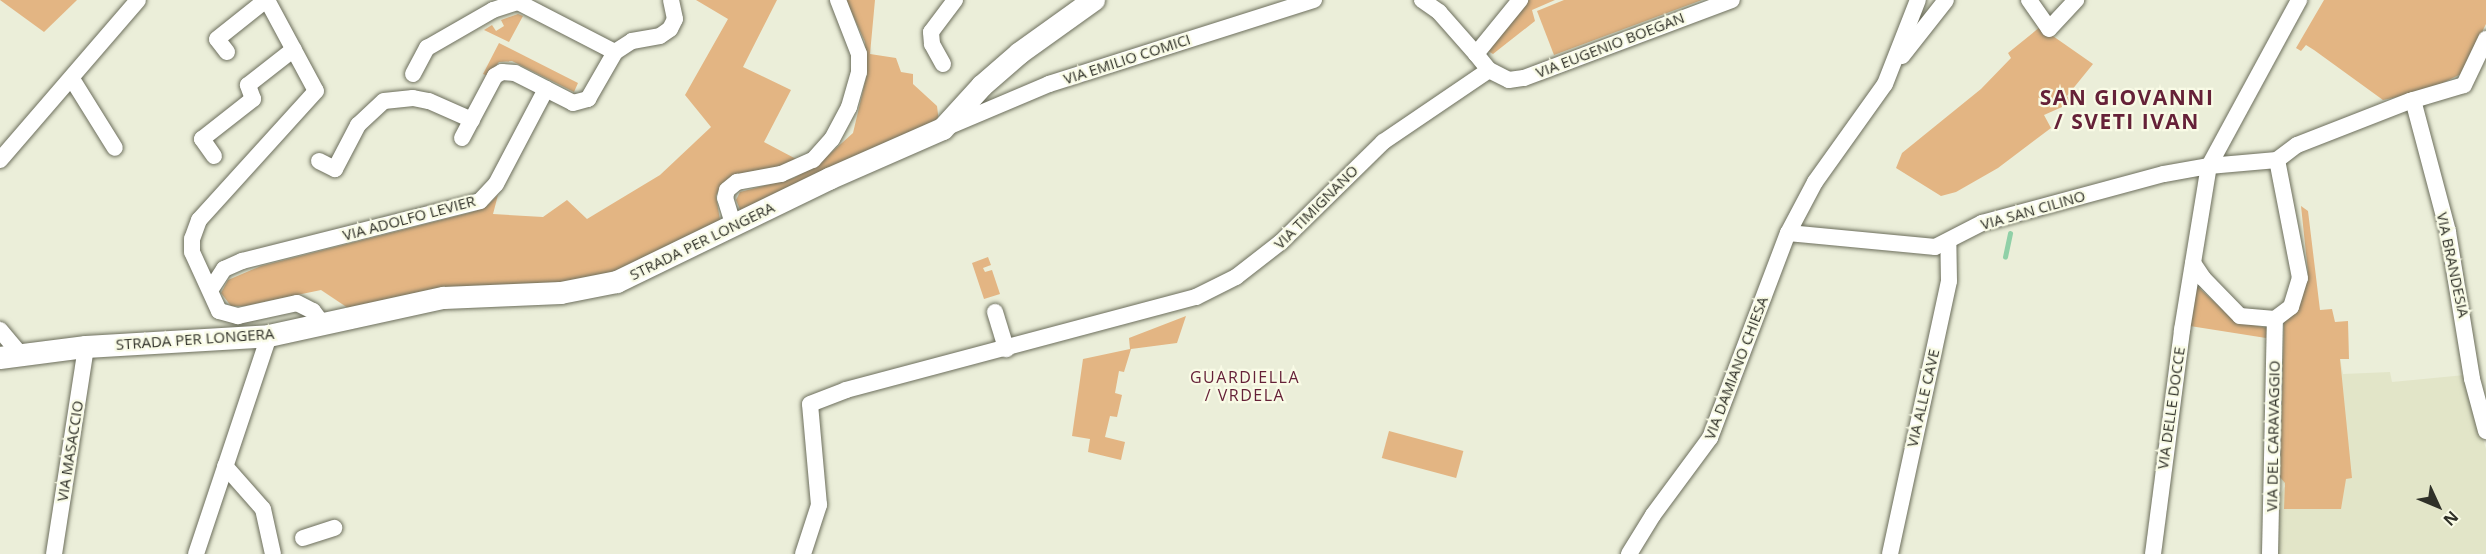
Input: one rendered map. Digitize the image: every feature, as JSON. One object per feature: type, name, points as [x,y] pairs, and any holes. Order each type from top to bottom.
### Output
[{"type":"street","points":[[0,160],[138,0]]},
{"type":"street","points":[[227,52],[217,39],[267,0],[316,91],[213,204],[194,231],[192,252],[211,289],[219,311],[228,315],[297,303],[313,311],[322,323]]},
{"type":"street","points":[[462,138],[495,76],[502,72],[514,73],[573,103],[588,99],[615,52],[632,41],[660,36],[670,29],[675,19],[671,0]]},
{"type":"street","points":[[734,227],[725,198],[727,190],[737,182],[782,174],[813,160],[832,139],[849,107],[859,72],[859,54],[838,0]]},
{"type":"street","points":[[943,64],[932,44],[931,32],[955,0]]},
{"type":"street","name":"STRADA PER LONGERA","points":[[10,357],[86,347],[269,336],[444,298],[561,293],[616,282],[734,227],[829,179],[943,129],[982,86],[1020,53],[1094,0]]},
{"type":"street","name":"VIA EMILIO COMICI","points":[[943,129],[1049,84],[1314,0]]},
{"type":"street","points":[[1422,0],[1439,12],[1489,70]]},
{"type":"street","points":[[1476,54],[1520,0]]},
{"type":"street","name":"VIA EUGENIO BOEGAN","points":[[1489,70],[1509,80],[1524,78],[1732,0]]},
{"type":"street","points":[[1893,68],[1918,0]]},
{"type":"street","points":[[1893,68],[1946,0]]},
{"type":"street","points":[[2029,0],[2049,29],[2076,0]]},
{"type":"street","name":"VIA DELLE DOCCE","points":[[2153,554],[2193,263],[2209,165],[2299,0]]},
{"type":"street","points":[[413,74],[427,48],[493,10],[518,2],[615,52]]},
{"type":"street","points":[[2193,263],[2208,284],[2240,316],[2275,318],[2294,302],[2300,278],[2277,160],[2297,144],[2414,100],[2464,85],[2486,39]]},
{"type":"street","points":[[263,113],[253,99],[248,86],[294,49]]},
{"type":"street","name":"VIA DAMIANO CHIESA","points":[[1629,554],[1710,438],[1788,233],[1815,182],[1893,68]]},
{"type":"street","name":"VIA TIMIGNANO","points":[[803,554],[819,505],[810,404],[846,390],[1196,297],[1236,277],[1281,242],[1383,142],[1489,70]]},
{"type":"street","points":[[72,78],[115,148]]},
{"type":"street","name":"VIA ADOLFO LEVIER","points":[[211,289],[224,269],[270,254],[480,201],[496,184],[546,89]]},
{"type":"street","points":[[319,161],[335,169],[358,125],[384,101],[398,98],[429,101],[472,120]]},
{"type":"street","points":[[214,156],[201,139],[253,99]]},
{"type":"street","name":"VIA BRANDESIA","points":[[2414,100],[2448,232],[2472,379],[2486,431]]},
{"type":"street","name":"VIA SAN CILINO","points":[[1788,233],[1928,247],[1948,242],[1982,223],[2004,216],[2209,165],[2277,160]]},
{"type":"street","name":"VIA ALLE CAVE","points":[[1890,554],[1949,281],[1948,242]]},
{"type":"street","points":[[995,312],[1006,349]]},
{"type":"street","name":"VIA DEL CARAVAGGIO","points":[[2270,554],[2275,318]]},
{"type":"street","points":[[0,330],[10,357]]},
{"type":"street","points":[[195,554],[269,336]]},
{"type":"street","name":"VIA MASACCIO","points":[[54,554],[86,347]]},
{"type":"street","points":[[225,465],[262,509],[273,554]]},
{"type":"street","points":[[303,538],[334,528]]},
{"type":"shaded area","points":[[0,0],[77,0],[44,32]]},
{"type":"shaded area","points":[[696,0],[777,0],[743,67],[791,90],[764,142],[798,160],[782,167],[738,174],[721,185],[716,196],[721,226],[602,278],[351,310],[321,290],[245,306],[231,306],[221,293],[228,280],[261,266],[469,213],[486,207],[498,195],[493,214],[543,217],[567,200],[587,219],[660,175],[711,127],[685,95],[728,19]]},
{"type":"shaded area","points":[[846,0],[875,0],[870,54],[896,58],[901,72],[913,74],[913,84],[937,106],[939,122],[742,214],[736,200],[740,192],[794,178],[823,160],[853,133],[867,74],[865,42]]},
{"type":"shaded area","points":[[1529,0],[1555,0],[1532,10],[1535,21],[1493,54],[1488,51]]},
{"type":"shaded area","points":[[1564,0],[1702,0],[1554,55],[1537,11]]},
{"type":"shaded area","points":[[2324,0],[2486,0],[2486,24],[2461,74],[2426,91],[2383,100],[2306,45],[2301,51],[2296,48]]},
{"type":"shaded area","points":[[518,14],[523,16],[509,42],[484,30],[492,25],[496,31],[504,26],[501,20]]},
{"type":"shaded area","points":[[2040,27],[2093,64],[2067,96],[2071,103],[2044,115],[2051,128],[1998,168],[1956,192],[1941,196],[1896,168],[1902,153],[1981,89],[2011,58],[2008,53]]},
{"type":"shaded area","points":[[499,43],[578,83],[574,92],[512,61],[499,62],[488,76],[483,74]]},
{"type":"shaded area","points":[[2301,206],[2308,211],[2320,310],[2332,309],[2335,322],[2348,321],[2349,359],[2340,359],[2352,478],[2346,479],[2341,509],[2284,509],[2285,483],[2280,477],[2284,321],[2299,306],[2308,272]]},
{"type":"shaded area","points":[[988,257],[991,265],[983,268],[985,272],[992,270],[1000,294],[984,299],[972,263]]},
{"type":"shaded area","points":[[2197,286],[2235,321],[2267,328],[2266,338],[2190,326]]},
{"type":"shaded area","points":[[1186,316],[1177,343],[1131,349],[1124,372],[1119,371],[1115,393],[1122,395],[1117,417],[1110,416],[1105,437],[1125,442],[1121,460],[1088,452],[1090,439],[1072,436],[1083,359],[1130,349],[1129,338]]},
{"type":"shaded area","points":[[2340,358],[2343,374],[2390,372],[2392,382],[2465,375],[2486,449],[2486,554],[2278,554],[2280,496],[2285,486],[2280,477],[2282,359]]},
{"type":"shaded area","points":[[1389,431],[1463,451],[1456,478],[1382,458]]},
{"type":"waterway","points":[[2005,257],[2010,234]]},
{"type":"district","name":"SAN GIOVANNI / SVETI IVAN","points":[[2127,109]]},
{"type":"district","name":"GUARDIELLA / VRDELA","points":[[1245,386]]}]
